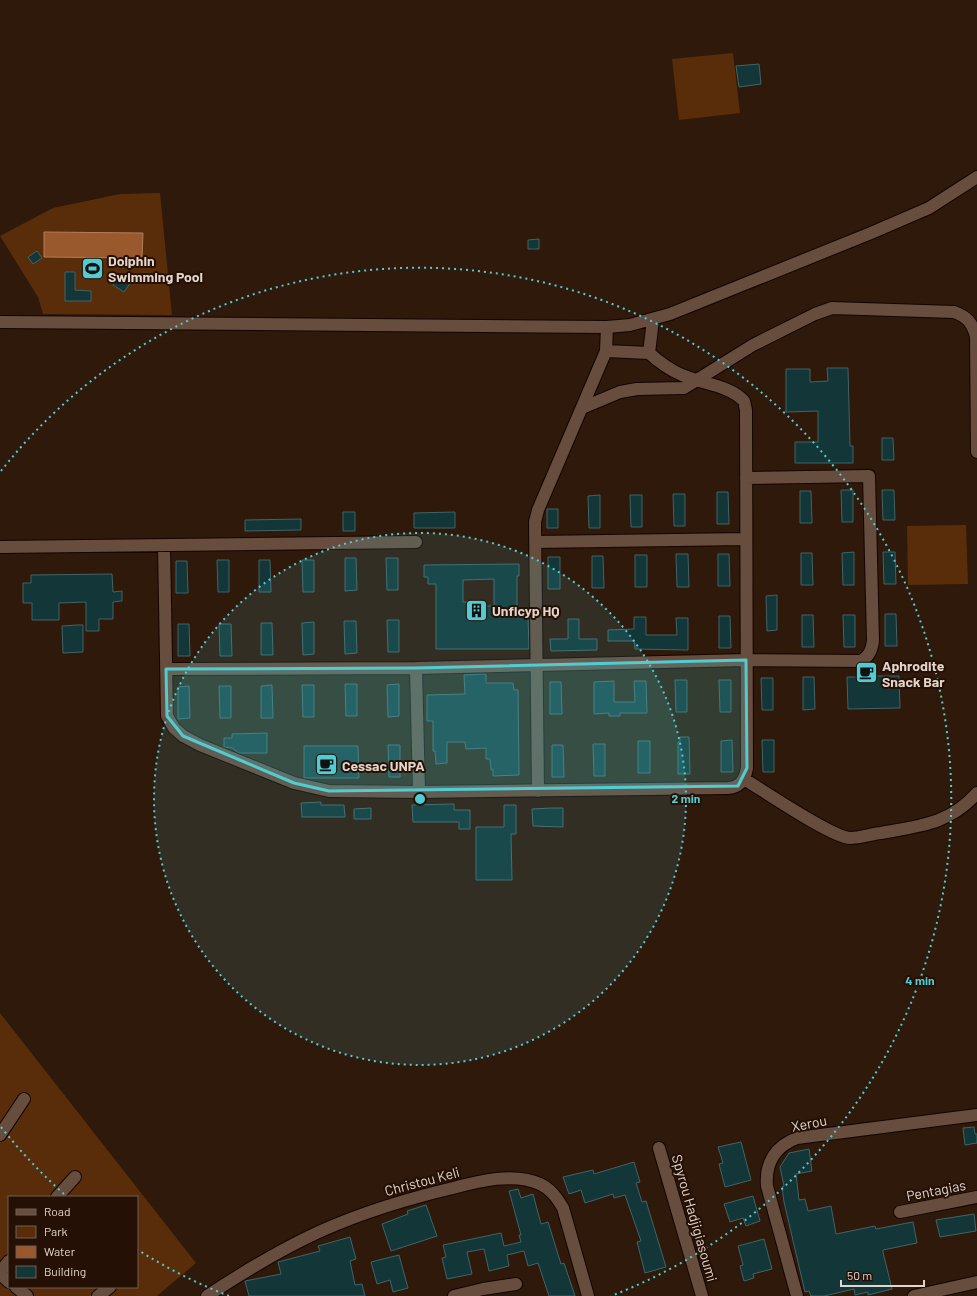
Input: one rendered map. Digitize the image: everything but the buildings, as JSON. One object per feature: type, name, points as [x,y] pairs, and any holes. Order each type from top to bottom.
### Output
[{"type":"street","points":[[0,322],[607,327],[653,320],[871,233],[929,208],[977,177]]},
{"type":"street","points":[[582,408],[620,392],[638,389],[684,388],[698,381],[753,345],[815,314],[832,308],[954,312],[963,315],[972,323],[976,336],[977,452]]},
{"type":"street","points":[[652,356],[653,320]]},
{"type":"street","points":[[538,790],[534,542],[535,522],[538,510],[606,351],[607,327]]},
{"type":"street","points":[[164,546],[166,708],[169,722],[182,736],[200,745],[294,783],[328,791],[419,792],[728,788],[738,786],[744,778],[747,768],[745,539],[746,478],[744,401],[732,392],[682,375],[664,366],[652,356],[606,351]]},
{"type":"street","points":[[166,669],[416,668],[746,660],[865,659],[871,651],[873,641],[869,476],[746,478]]},
{"type":"street","points":[[534,542],[745,539]]},
{"type":"street","points":[[0,547],[416,542]]},
{"type":"street","points":[[416,668],[419,792]]},
{"type":"street","points":[[744,778],[826,828],[850,838],[928,825],[950,816],[968,803],[977,793]]},
{"type":"street","points":[[0,1135],[24,1099]]},
{"type":"street","name":"Xerou","points":[[797,1296],[767,1186],[766,1175],[772,1156],[780,1148],[798,1138],[977,1115]]},
{"type":"street","name":"Spyrou Hadjigiasoumi","points":[[659,1148],[702,1296]]},
{"type":"street","points":[[58,1196],[75,1178]]},
{"type":"street","name":"Christou Keli","points":[[207,1296],[298,1242],[339,1223],[394,1204],[490,1179],[530,1181],[549,1190],[556,1197],[563,1208],[588,1296]]},
{"type":"street","name":"Pentagias","points":[[900,1212],[977,1197]]},
{"type":"street","points":[[8,1262],[0,1273],[8,1281]]},
{"type":"street","points":[[914,1296],[977,1282]]},
{"type":"street","points":[[454,1296],[483,1289],[516,1284]]},
{"type":"street","points":[[17,1288],[27,1296]]},
{"type":"street","points":[[98,1296],[109,1288]]},
{"type":"highlighted area","points":[[746,660],[747,768],[738,786],[329,791],[294,783],[183,736],[167,716],[166,669],[416,668]]},
{"type":"green space","points":[[733,53],[740,113],[679,120],[672,59]]},
{"type":"green space","name":"Dolphin Swimming Pool","points":[[160,193],[172,315],[43,314],[38,297],[0,236],[53,208],[120,194]]},
{"type":"green space","points":[[966,525],[968,584],[908,585],[907,526]]},
{"type":"green space","points":[[0,1013],[196,1263],[157,1296],[0,1296]]},
{"type":"water","name":"Dolphin Swimming Pool","points":[[44,232],[143,233],[142,258],[44,257]]},
{"type":"place","name":"Dolphin Swimming Pool","points":[[93,268]]},
{"type":"place","name":"Unficyp HQ","points":[[477,610]]},
{"type":"place","name":"Aphrodite Snack Bar","points":[[866,673]]},
{"type":"place","name":"Cessac UNPA","points":[[327,765]]}]
